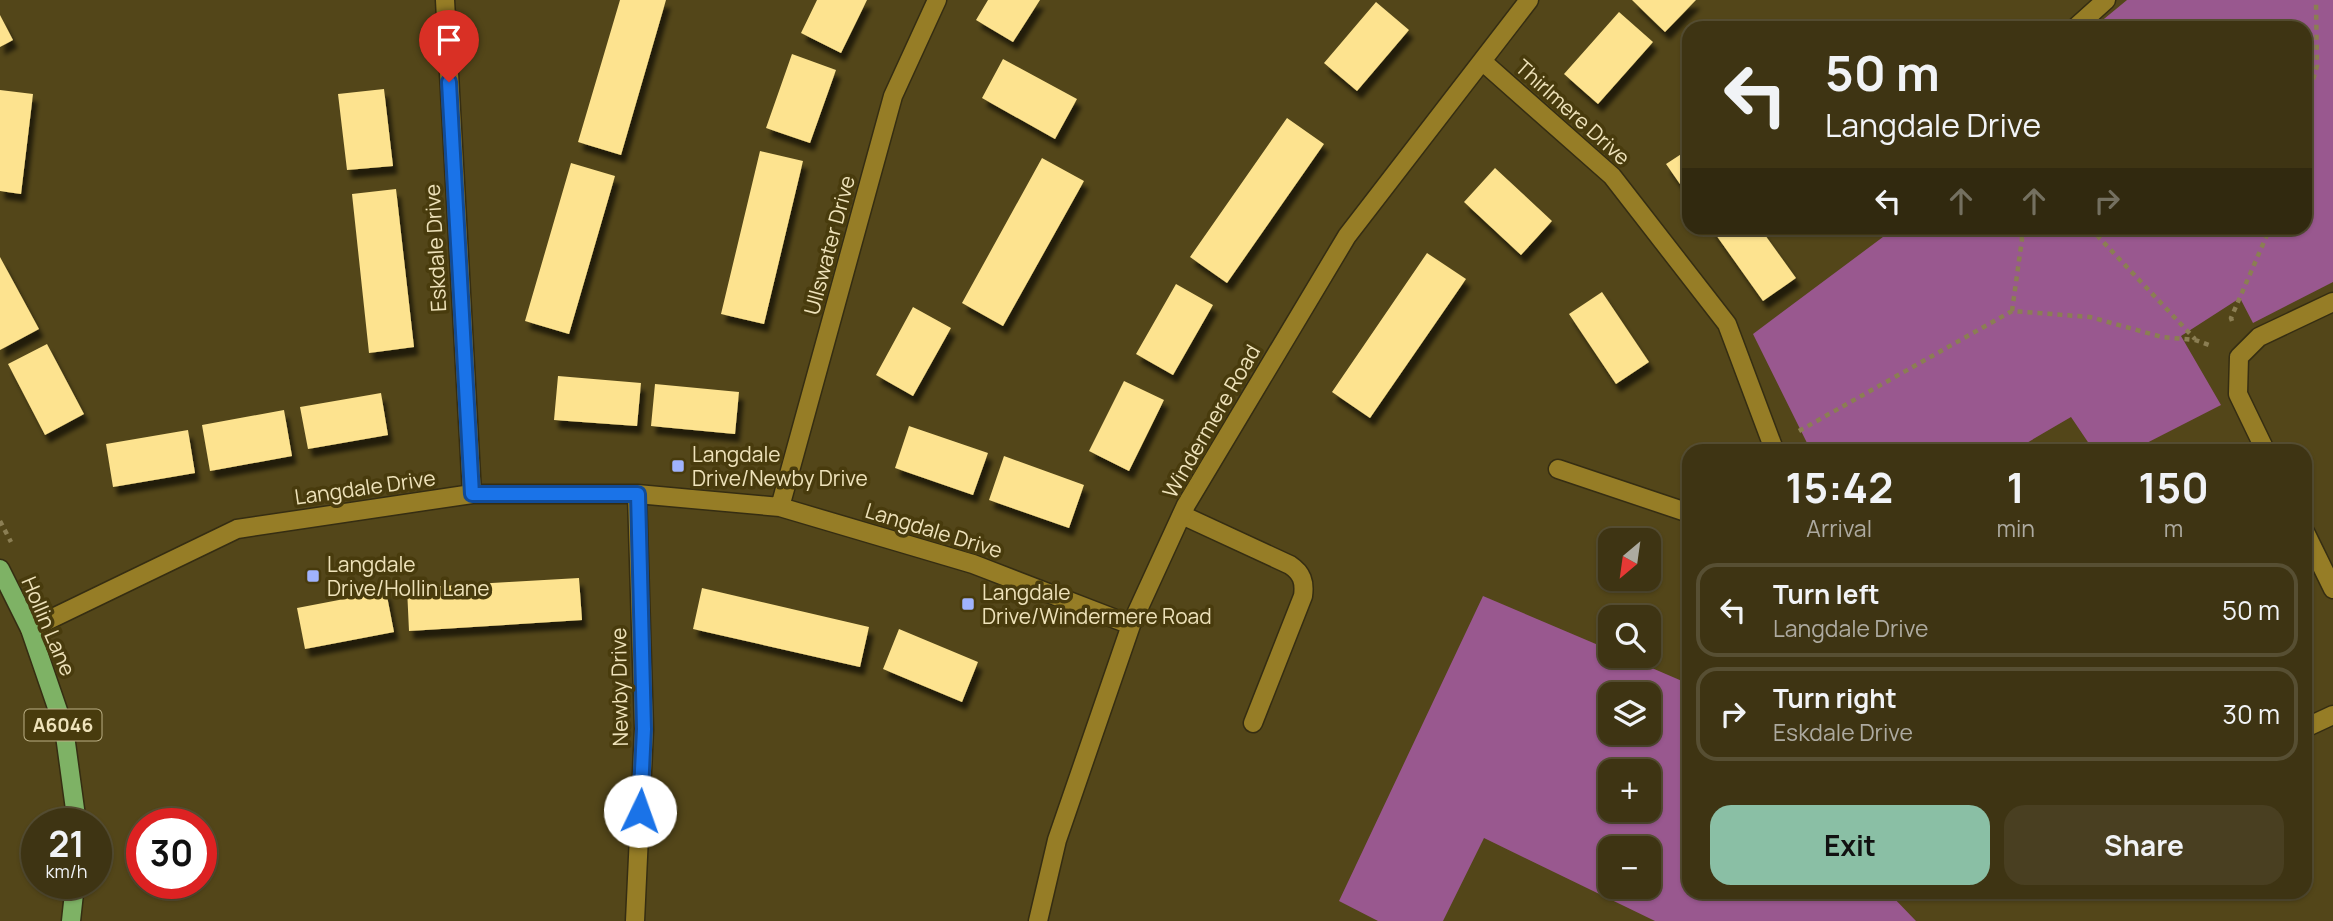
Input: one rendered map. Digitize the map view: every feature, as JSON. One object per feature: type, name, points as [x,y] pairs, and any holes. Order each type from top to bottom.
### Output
[{"type":"main road","name":"Hollin Lane","points":[[0,569],[30,629],[64,728],[76,808]]},
{"type":"main road","points":[[71,921],[73,899]]},
{"type":"street","name":"Eskdale Drive","points":[[444,0],[472,494]]},
{"type":"street","name":"Ullswater Drive","points":[[780,507],[893,96],[937,0]]},
{"type":"street","name":"Windermere Road","points":[[1038,921],[1057,840],[1131,625],[1182,515],[1347,236],[1529,0]]},
{"type":"street","points":[[2083,21],[2106,0]]},
{"type":"street","name":"Thirlmere Drive","points":[[1482,61],[1612,176],[1727,324],[1772,444]]},
{"type":"street","points":[[2262,444],[2238,394],[2239,356],[2259,337],[2333,302]]},
{"type":"street","points":[[1558,469],[1682,511]]},
{"type":"street","name":"Langdale Drive","points":[[30,629],[237,529],[472,494],[638,494],[780,507],[973,564],[1131,625]]},
{"type":"street","name":"Newby Drive","points":[[635,921],[644,729],[638,494]]},
{"type":"street","points":[[1182,515],[1290,565],[1298,570],[1303,579],[1303,596],[1253,723]]},
{"type":"street","points":[[2312,546],[2333,589]]},
{"type":"street","points":[[2312,725],[2333,715]]},
{"type":"path","points":[[2312,84],[2317,66],[2316,0]]},
{"type":"path","points":[[2012,311],[2021,235]]},
{"type":"path","points":[[1783,444],[2012,311],[2090,317],[2162,337],[2195,340],[2097,235]]},
{"type":"path","points":[[2239,356],[2231,318],[2267,235]]},
{"type":"shaded area","points":[[2127,0],[2333,0],[2333,282],[2253,323],[2240,298],[2181,336],[2221,405],[2145,444],[2089,444],[2071,417],[2025,444],[1808,444],[1753,334],[1886,235],[2312,235],[2312,21],[2102,21]]},
{"type":"shaded area","points":[[1483,596],[1598,645],[1598,668],[1652,668],[1682,681],[1682,899],[1895,899],[1916,921],[1655,921],[1610,899],[1661,899],[1661,836],[1598,836],[1598,893],[1484,838],[1443,921],[1378,921],[1339,901]]},
{"type":"building","points":[[620,0],[666,0],[621,155],[578,142]]},
{"type":"building","points":[[817,0],[867,0],[841,53],[801,33]]},
{"type":"building","points":[[988,0],[1040,0],[1013,42],[976,20]]},
{"type":"building","points":[[1632,0],[1696,0],[1665,32]]},
{"type":"building","points":[[1376,2],[1409,30],[1357,91],[1324,63]]},
{"type":"building","points":[[1619,12],[1653,42],[1598,104],[1564,74]]},
{"type":"building","points":[[0,15],[13,40],[0,47]]},
{"type":"building","points":[[792,54],[836,70],[810,143],[766,128]]},
{"type":"building","points":[[1003,59],[1077,99],[1055,139],[982,98]]},
{"type":"building","points":[[384,89],[393,166],[347,170],[338,94]]},
{"type":"building","points":[[0,90],[33,94],[21,194],[0,191]]},
{"type":"building","points":[[1287,118],[1324,144],[1227,283],[1190,257]]},
{"type":"building","points":[[760,151],[803,161],[764,324],[721,314]]},
{"type":"building","points":[[1682,154],[1682,187],[1666,164]]},
{"type":"building","points":[[1042,158],[1084,181],[1003,326],[962,303]]},
{"type":"building","points":[[571,163],[615,176],[569,334],[525,321]]},
{"type":"building","points":[[1495,168],[1552,221],[1521,255],[1464,202]]},
{"type":"building","points":[[396,189],[414,347],[369,353],[352,194]]},
{"type":"building","points":[[1716,235],[1765,235],[1796,278],[1763,301]]},
{"type":"building","points":[[1427,253],[1466,279],[1370,418],[1332,392]]},
{"type":"building","points":[[0,257],[39,329],[0,350]]},
{"type":"building","points":[[1176,284],[1213,305],[1173,375],[1136,354]]},
{"type":"building","points":[[1602,292],[1649,362],[1616,384],[1569,314]]},
{"type":"building","points":[[913,307],[951,328],[913,396],[876,375]]},
{"type":"building","points":[[47,344],[84,414],[45,435],[8,364]]},
{"type":"building","points":[[558,376],[641,383],[637,426],[554,420]]},
{"type":"building","points":[[1124,381],[1164,400],[1129,471],[1089,451]]},
{"type":"building","points":[[655,384],[739,392],[735,434],[651,426]]},
{"type":"building","points":[[381,393],[388,435],[308,449],[300,407]]},
{"type":"building","points":[[284,410],[292,456],[210,471],[202,425]]},
{"type":"building","points":[[909,426],[988,453],[973,495],[895,468]]},
{"type":"building","points":[[188,430],[195,473],[113,487],[106,444]]},
{"type":"building","points":[[1004,456],[1084,485],[1069,528],[989,500]]},
{"type":"building","points":[[579,578],[582,620],[409,631],[407,588]]},
{"type":"building","points":[[702,588],[869,627],[860,667],[693,629]]},
{"type":"building","points":[[386,591],[394,632],[305,649],[297,608]]},
{"type":"building","points":[[899,629],[978,662],[962,702],[883,669]]},
{"type":"place","name":"Langdale Drive/Newby Drive","points":[[678,466]]},
{"type":"place","name":"Langdale Drive/Hollin Lane","points":[[313,576]]},
{"type":"place","name":"Langdale Drive/Windermere Road","points":[[968,604]]},
{"type":"route","points":[[449,82],[472,494],[638,494],[644,729],[640,811]]}]
